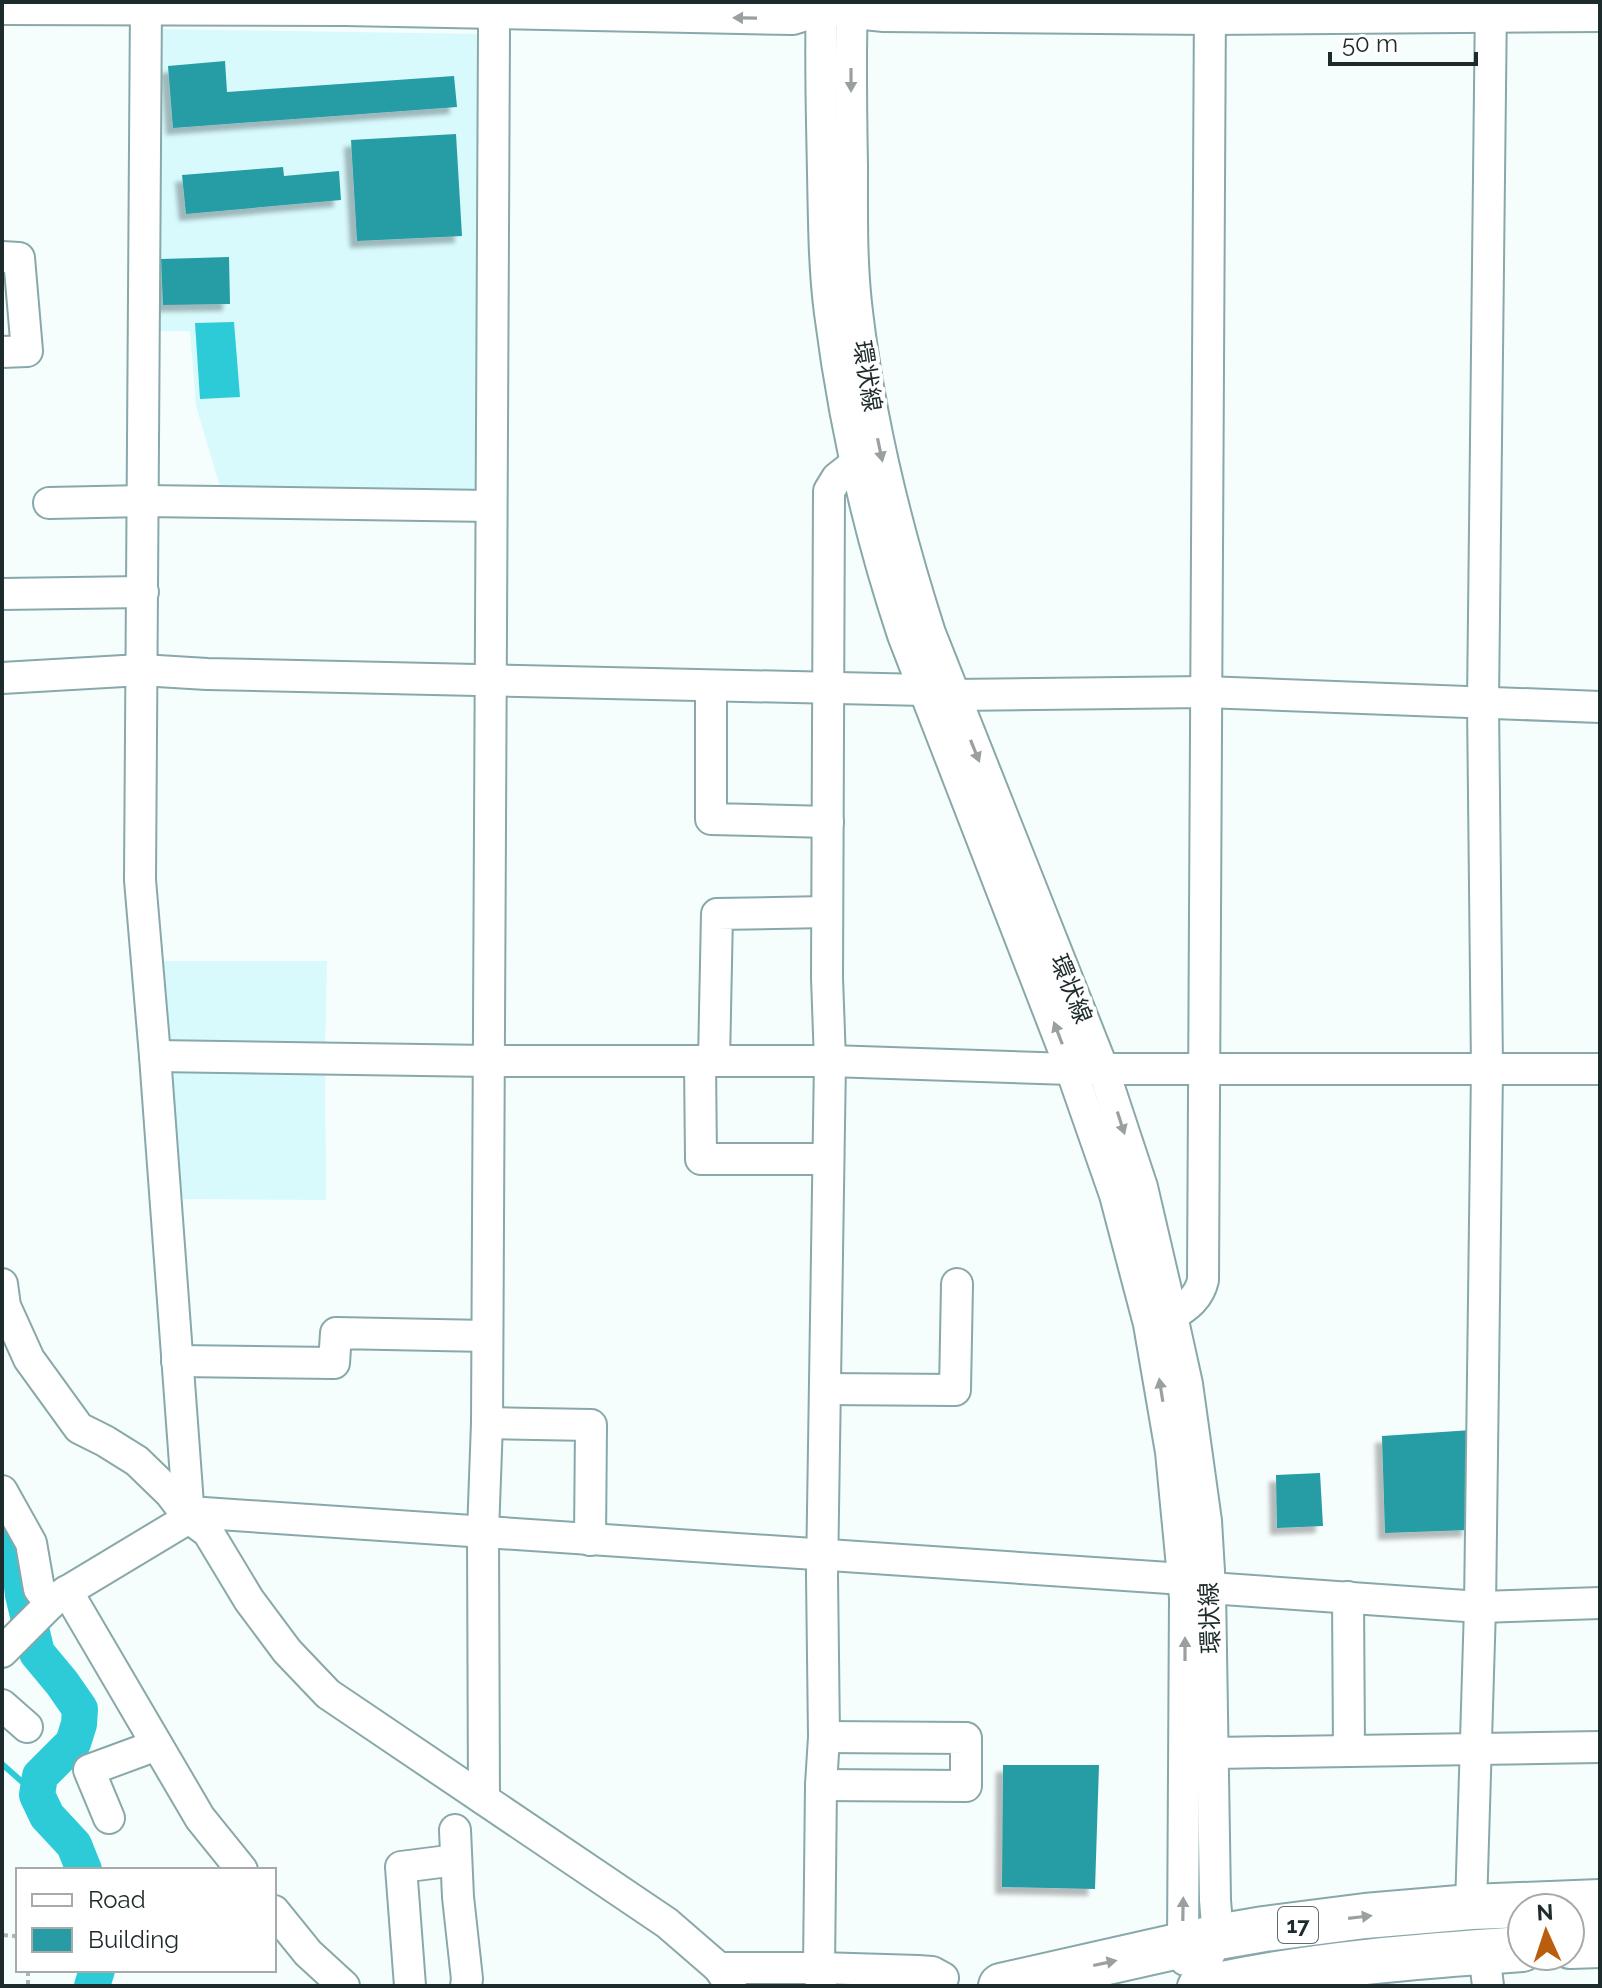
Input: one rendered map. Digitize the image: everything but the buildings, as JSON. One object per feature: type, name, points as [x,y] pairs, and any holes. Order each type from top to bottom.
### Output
[{"type":"highway","name":"17","points":[[1001,1986],[1196,1964],[1365,1916],[1471,1907],[1600,1902]]},
{"type":"highway","name":"17","points":[[1213,1986],[1270,1974],[1357,1962],[1498,1962]]},
{"type":"street","points":[[2,9],[146,6],[345,10],[493,8],[793,19],[816,5],[852,8],[884,16],[1490,10],[1600,16]]},
{"type":"street","name":"環状線","points":[[816,5],[825,255],[832,324],[856,463],[884,578],[939,693],[1103,1069],[1142,1187],[1187,1384],[1206,1521],[1193,1588],[1196,1964]]},
{"type":"street","points":[[146,6],[140,880],[177,1361],[199,1525]]},
{"type":"street","points":[[484,1799],[493,8]]},
{"type":"street","name":"環状線","points":[[852,8],[853,262],[857,312],[882,459],[910,572],[930,633],[939,693],[1115,1195],[1149,1324],[1193,1588],[1214,1753],[1215,1900],[1196,1964]]},
{"type":"street","points":[[1471,1907],[1480,1607],[1487,1069],[1483,703],[1490,10]]},
{"type":"street","points":[[1172,1316],[1194,1301],[1203,1280],[1211,11]]},
{"type":"street","points":[[2,257],[19,258],[27,351],[2,352]]},
{"type":"street","points":[[820,1977],[824,1737],[822,1565],[830,1061],[827,912],[829,491],[837,478],[856,463]]},
{"type":"street","points":[[49,503],[144,501],[491,506]]},
{"type":"street","points":[[2,594],[143,592]]},
{"type":"street","points":[[2,678],[141,670],[939,693],[1205,692],[1600,707]]},
{"type":"street","points":[[711,686],[711,819],[828,822]]},
{"type":"street","points":[[827,912],[717,914],[701,1159],[828,1159]]},
{"type":"street","points":[[155,1056],[489,1061],[830,1061],[1071,1069],[1600,1069]]},
{"type":"street","points":[[2,1284],[5,1306],[29,1359],[79,1428],[137,1461],[170,1493],[199,1525],[287,1651],[328,1694],[667,1923],[725,1977],[820,1977],[918,1971],[932,1972],[934,1983]]},
{"type":"street","points":[[825,1389],[955,1390],[957,1284]]},
{"type":"street","points":[[177,1361],[334,1363],[336,1333],[487,1336]]},
{"type":"street","points":[[487,1423],[591,1425],[590,1540]]},
{"type":"street","points":[[2,1491],[31,1543],[39,1589],[58,1598],[157,1745],[200,1818],[240,1868]]},
{"type":"street","points":[[2,1652],[58,1598],[199,1525],[204,1513],[484,1542],[822,1565]]},
{"type":"street","points":[[484,1542],[590,1540],[1167,1599],[1193,1588],[1480,1607],[1600,1603]]},
{"type":"street","points":[[1348,1597],[1349,1751]]},
{"type":"street","points":[[2,1705],[27,1727]]},
{"type":"street","points":[[821,1785],[966,1786],[966,1738],[824,1737]]},
{"type":"street","points":[[109,1818],[87,1763],[157,1745]]},
{"type":"street","points":[[1214,1753],[1600,1747]]},
{"type":"street","points":[[455,1830],[466,1986]]},
{"type":"street","points":[[410,1986],[401,1867],[456,1860]]},
{"type":"street","points":[[276,1913],[308,1953],[344,1986]]},
{"type":"shaded area","points":[[156,29],[483,34],[484,499],[223,497],[196,406],[190,331],[156,331]]},
{"type":"shaded area","points":[[158,961],[327,961],[325,1052],[170,1051]]},
{"type":"shaded area","points":[[325,1066],[326,1200],[180,1199],[167,1070]]},
{"type":"water","points":[[234,322],[240,397],[200,399],[195,323]]},
{"type":"waterway","points":[[2,1520],[18,1553],[23,1595],[37,1653],[80,1709],[73,1743],[40,1776],[37,1795],[47,1816],[74,1845],[83,1868]]},
{"type":"waterway","points":[[2,1764],[37,1795]]},
{"type":"waterway","points":[[92,1986],[96,1972]]}]
